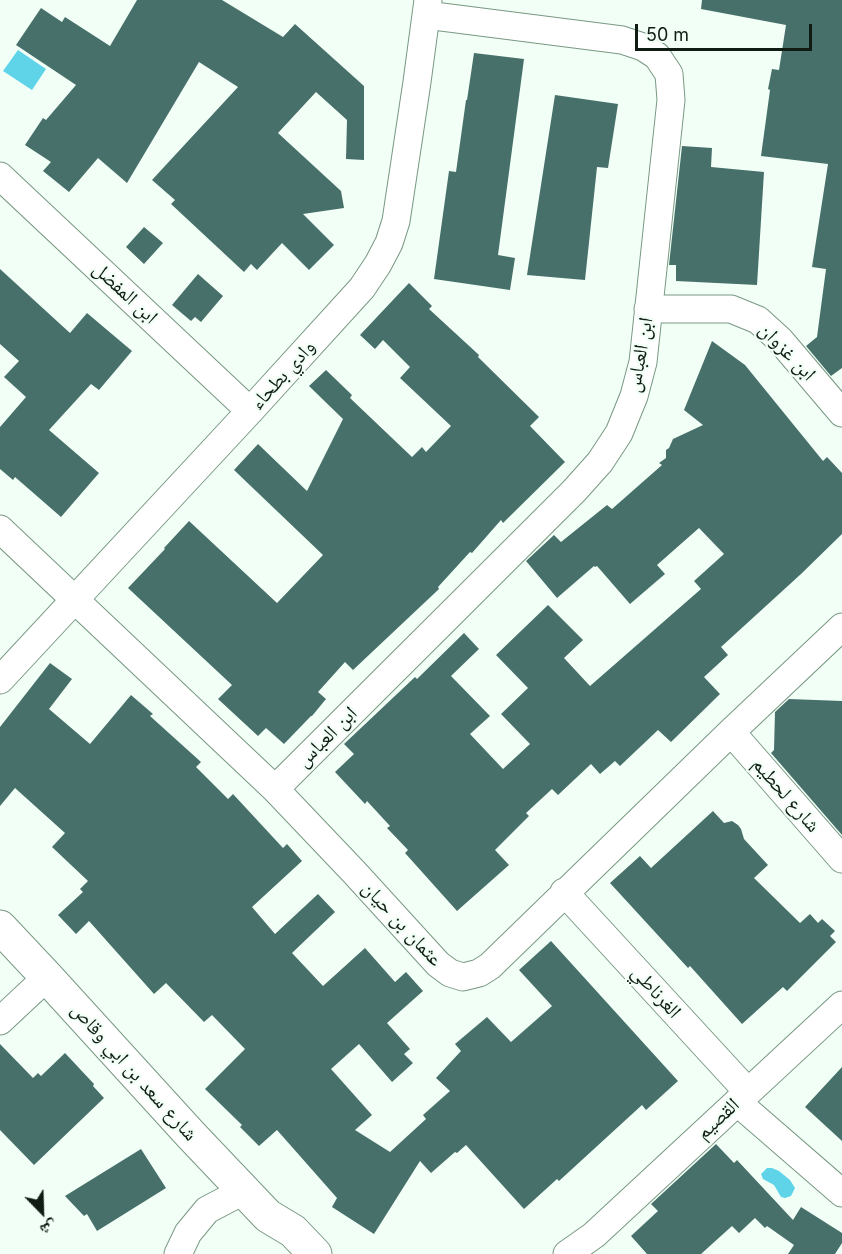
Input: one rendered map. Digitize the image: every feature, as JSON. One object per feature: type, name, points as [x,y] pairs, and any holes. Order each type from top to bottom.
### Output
[{"type":"street","name":"ابن العباس","points":[[275,789],[574,491],[600,462],[619,433],[634,396],[643,362],[671,100],[669,74],[657,56],[643,47],[622,40],[427,8]]},
{"type":"street","name":"وادي بطحاء","points":[[0,680],[362,288],[378,264],[389,243],[402,192],[427,8]]},
{"type":"street","name":"ابن المفضل","points":[[0,176],[250,411]]},
{"type":"street","name":"ابن غزوان","points":[[648,309],[731,309],[758,320],[780,340],[842,412]]},
{"type":"street","name":"عثمان بن حيان","points":[[0,529],[275,789],[438,964],[450,973],[463,977],[479,973],[490,966],[730,732],[842,627]]},
{"type":"street","name":"شارع لحطيم","points":[[730,732],[842,859]]},
{"type":"street","name":"الغرناطي","points":[[564,892],[742,1097],[842,1193]]},
{"type":"street","name":"شارع سعد بن ابي وقاص","points":[[0,927],[268,1216],[293,1232],[315,1254]]},
{"type":"street","points":[[0,1021],[47,977]]},
{"type":"street","name":"القصيم","points":[[567,1254],[587,1244],[842,1005]]},
{"type":"street","points":[[178,1254],[188,1233],[207,1210],[245,1190]]},
{"type":"street","name":"شارع سعد بن ابي وقاص","points":[[268,1216],[279,1241],[288,1254]]},
{"type":"water","points":[[18,50],[46,69],[32,90],[3,71]]},
{"type":"water","points":[[767,1168],[779,1171],[790,1180],[795,1188],[791,1196],[781,1197],[774,1185],[763,1179],[761,1174]]},
{"type":"building","points":[[137,0],[222,0],[283,37],[295,24],[364,86],[364,160],[346,159],[347,120],[316,92],[278,133],[341,191],[344,208],[303,214],[334,245],[309,270],[282,243],[257,270],[251,264],[244,272],[171,204],[175,200],[152,180],[238,87],[199,62],[127,183],[98,158],[69,192],[43,171],[51,162],[25,145],[43,118],[46,120],[76,85],[16,45],[41,8],[62,22],[65,17],[110,46]]},
{"type":"building","points":[[702,0],[842,0],[842,368],[831,376],[806,346],[817,337],[826,269],[812,267],[828,164],[761,156],[770,90],[768,89],[772,69],[779,70],[786,25],[701,9]]},
{"type":"building","points":[[474,53],[524,59],[498,255],[515,258],[510,290],[434,279],[449,171],[456,172]]},
{"type":"building","points":[[555,95],[618,104],[608,168],[597,167],[585,280],[527,275]]},
{"type":"building","points":[[682,146],[712,148],[711,167],[764,172],[757,285],[676,281],[676,265],[669,265]]},
{"type":"building","points":[[144,227],[163,243],[144,264],[126,247]]},
{"type":"building","points":[[0,269],[70,333],[87,313],[132,351],[99,390],[91,384],[49,430],[99,473],[61,517],[15,477],[13,480],[0,469],[0,427],[26,397],[4,377],[19,361],[0,344]]},
{"type":"building","points":[[198,274],[223,296],[201,322],[195,317],[191,321],[172,305]]},
{"type":"building","points":[[409,283],[432,306],[429,309],[479,355],[478,357],[539,417],[530,426],[565,462],[503,523],[501,520],[438,587],[439,589],[353,670],[345,662],[318,692],[326,699],[284,744],[266,728],[258,736],[218,699],[232,685],[128,588],[189,521],[277,603],[323,555],[234,470],[258,444],[307,491],[343,419],[309,386],[326,370],[352,395],[350,398],[412,457],[422,447],[426,452],[451,426],[400,378],[410,367],[383,340],[375,349],[360,335]]},
{"type":"building","points":[[712,341],[745,365],[823,461],[827,457],[842,473],[842,534],[721,647],[728,655],[704,677],[720,694],[671,742],[658,730],[620,766],[615,761],[600,774],[591,764],[558,795],[552,789],[526,813],[529,816],[495,850],[509,865],[457,911],[405,853],[408,850],[387,828],[390,826],[367,801],[365,804],[335,772],[354,754],[344,744],[415,677],[417,679],[464,633],[479,649],[451,676],[490,716],[470,734],[503,769],[530,744],[501,714],[528,688],[496,655],[548,605],[583,640],[564,658],[590,686],[701,589],[694,581],[724,554],[699,528],[657,565],[665,574],[630,604],[597,566],[594,566],[557,598],[526,561],[554,535],[561,542],[607,505],[612,509],[662,465],[659,463],[666,458],[666,450],[673,439],[703,425],[684,410]]},
{"type":"building","points":[[50,663],[72,679],[49,709],[90,744],[131,695],[153,714],[150,716],[201,762],[196,767],[228,799],[233,794],[283,848],[287,844],[302,861],[252,907],[275,934],[318,894],[335,912],[292,953],[323,986],[365,948],[395,982],[406,972],[423,991],[387,1023],[410,1049],[404,1054],[413,1063],[392,1082],[359,1044],[331,1069],[372,1115],[355,1130],[390,1152],[426,1119],[423,1115],[450,1091],[436,1078],[461,1051],[455,1044],[487,1017],[511,1042],[552,1006],[519,970],[551,941],[678,1081],[646,1110],[642,1105],[559,1181],[557,1179],[524,1209],[466,1145],[431,1173],[420,1161],[374,1234],[332,1207],[337,1198],[277,1130],[259,1146],[240,1127],[242,1125],[205,1089],[245,1049],[212,1015],[204,1022],[166,983],[154,994],[89,921],[76,934],[58,915],[83,892],[80,889],[88,881],[52,847],[65,833],[15,788],[0,806],[0,727]]},
{"type":"building","points":[[789,699],[842,701],[842,835],[771,753],[774,750],[775,712]]},
{"type":"building","points":[[713,811],[724,823],[732,821],[738,825],[744,839],[768,865],[754,878],[800,923],[810,914],[818,923],[822,919],[835,931],[830,936],[836,942],[787,991],[783,987],[742,1024],[610,883],[640,856],[651,868]]},
{"type":"building","points":[[0,1044],[33,1078],[38,1073],[41,1076],[65,1053],[104,1098],[34,1165],[0,1130]]},
{"type":"building","points":[[842,1067],[842,1141],[805,1107]]},
{"type":"building","points":[[716,1144],[734,1163],[737,1160],[793,1220],[801,1207],[842,1233],[842,1243],[835,1254],[788,1254],[794,1245],[767,1226],[765,1228],[755,1218],[739,1233],[732,1226],[701,1254],[647,1254],[631,1236],[658,1211],[651,1204]]},
{"type":"building","points":[[141,1149],[166,1188],[97,1231],[87,1214],[84,1216],[65,1196]]}]
